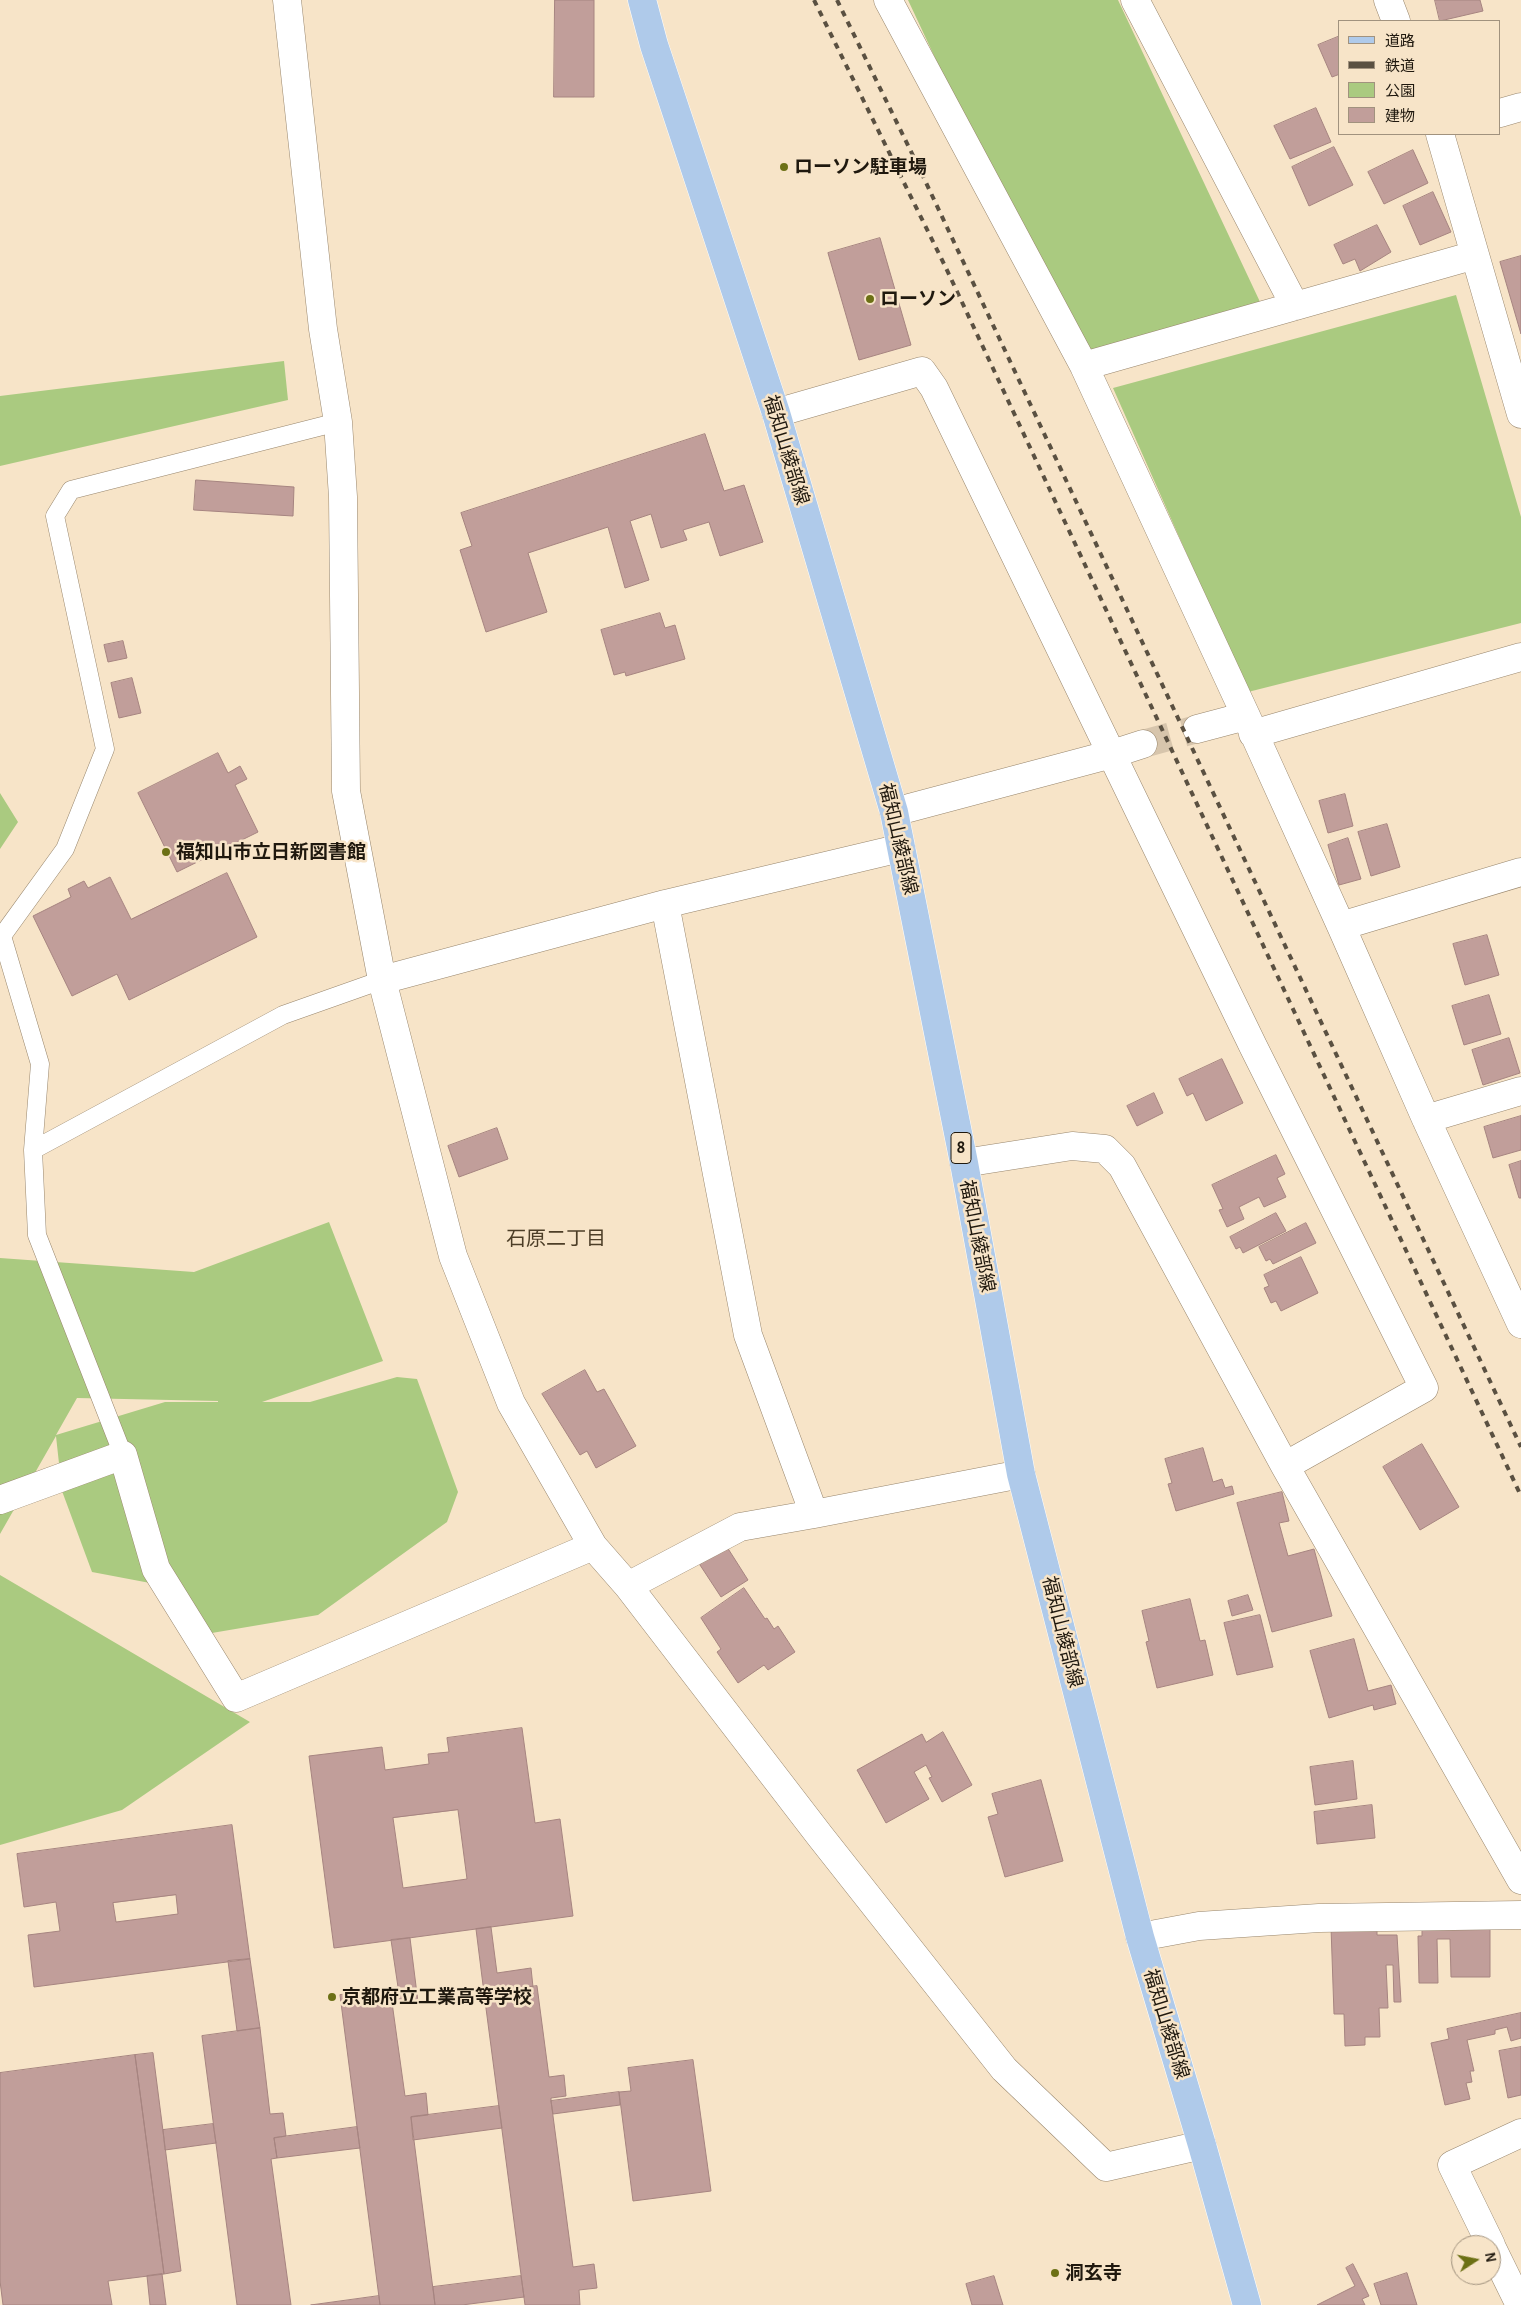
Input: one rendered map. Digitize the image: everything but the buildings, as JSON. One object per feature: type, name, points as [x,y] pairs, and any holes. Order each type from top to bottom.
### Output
[{"type":"main road","name":"福知山綾部線","points":[[642,0],[654,45],[776,413],[894,812],[964,1163],[1021,1474],[1140,1937],[1247,2305]]},
{"type":"street","points":[[287,0],[324,329],[338,422],[343,497],[346,791],[382,980],[453,1256],[511,1403],[593,1546],[628,1586],[820,1836],[1004,2069],[1106,2167],[1202,2146]]},
{"type":"street","points":[[888,0],[1084,366],[1341,926],[1426,1119],[1519,1316]]},
{"type":"street","points":[[1135,0],[1295,306]]},
{"type":"street","points":[[1388,0],[1396,20]]},
{"type":"street","points":[[1501,113],[1521,107]]},
{"type":"street","points":[[1440,135],[1521,414]]},
{"type":"street","points":[[1084,366],[1475,255]]},
{"type":"street","points":[[776,413],[922,371],[934,388],[1253,1046],[1424,1388],[1285,1466]]},
{"type":"street","points":[[1197,729],[1249,725],[1521,657]]},
{"type":"street","points":[[894,812],[1143,744]]},
{"type":"street","points":[[382,980],[665,904],[901,848]]},
{"type":"street","points":[[1341,926],[1521,872]]},
{"type":"street","points":[[665,904],[748,1335],[814,1514]]},
{"type":"street","points":[[1426,1119],[1521,1091]]},
{"type":"street","points":[[964,1163],[1072,1146],[1105,1149],[1122,1166],[1285,1466],[1521,1880]]},
{"type":"street","points":[[0,1500],[123,1455],[156,1569],[236,1698],[593,1546]]},
{"type":"street","points":[[628,1586],[740,1527],[1021,1474]]},
{"type":"street","points":[[1140,1937],[1199,1926],[1319,1918],[1521,1915]]},
{"type":"street","points":[[1486,2235],[1452,2165],[1521,2133]]},
{"type":"street","points":[[1501,2266],[1520,2305]]},
{"type":"lane","points":[[123,1455],[37,1235],[33,1150],[40,1064],[2,936],[65,849],[105,749],[55,516],[71,490],[338,422]]},
{"type":"lane","points":[[33,1150],[283,1015],[382,980]]},
{"type":"green space","points":[[908,0],[1118,0],[1261,304],[1077,361]]},
{"type":"green space","points":[[1456,295],[1521,517],[1521,623],[1248,692],[1113,388]]},
{"type":"green space","points":[[284,361],[288,400],[0,466],[0,396]]},
{"type":"green space","points":[[0,793],[18,822],[0,849]]},
{"type":"green space","points":[[329,1222],[383,1361],[262,1402],[310,1402],[397,1377],[417,1379],[458,1492],[447,1522],[318,1615],[200,1635],[150,1583],[92,1572],[62,1491],[56,1436],[0,1534],[0,1258],[194,1272]],"holes":[[[77,1398],[218,1401],[165,1402],[56,1435]]]},
{"type":"green space","points":[[0,1575],[250,1722],[122,1810],[0,1845]]},
{"type":"tunnel","points":[[1143,744],[1197,729]]},
{"type":"railway","points":[[814,0],[946,268],[1521,1496]]},
{"type":"railway","points":[[837,0],[921,172],[1521,1447]]},
{"type":"place","name":"ローソン駐車場","points":[[784,167]]},
{"type":"place","name":"ローソン","points":[[870,299]]},
{"type":"place","name":"福知山市立日新図書館","points":[[166,852]]},
{"type":"place","name":"京都府立工業高等学校","points":[[332,1997]]},
{"type":"place","name":"洞玄寺","points":[[1055,2273]]},
{"type":"district","name":"石原二丁目","points":[[556,1239]]}]
